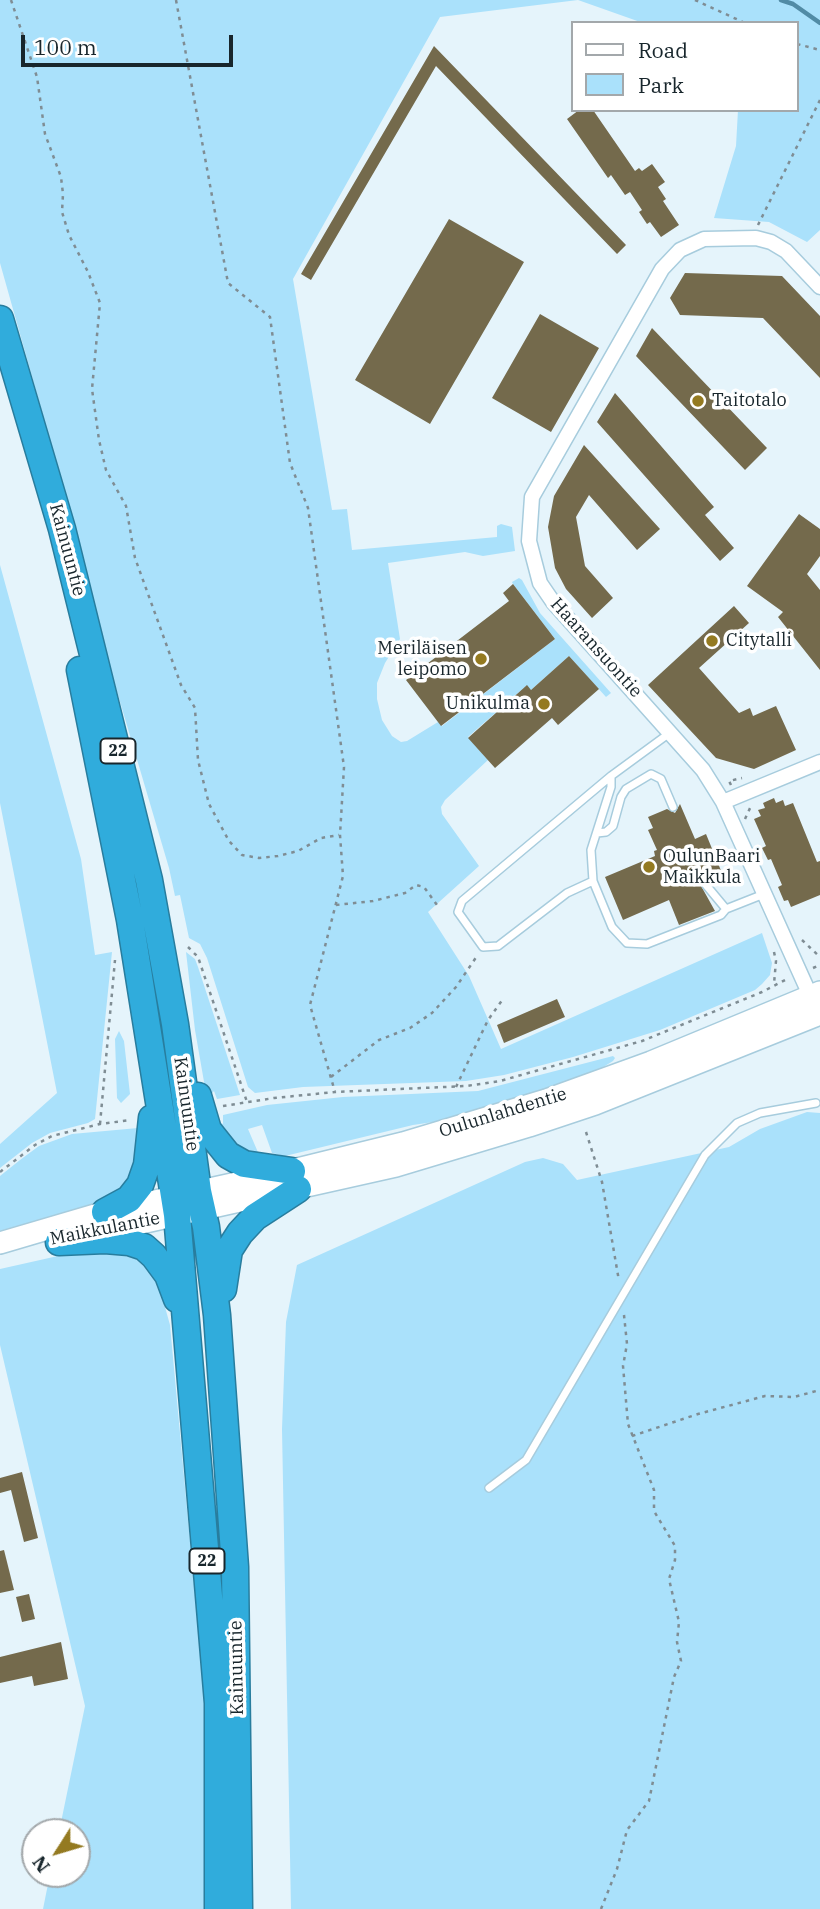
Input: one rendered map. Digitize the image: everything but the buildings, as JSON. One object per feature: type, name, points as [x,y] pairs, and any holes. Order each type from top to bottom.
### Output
[{"type":"highway","name":"Kainuuntie","points":[[0,319],[62,529],[102,682],[149,880],[175,1024],[188,1203],[187,1326],[218,1703],[218,1909]]},
{"type":"highway","name":"Kainuuntie","points":[[0,379],[85,687],[131,920],[155,1078],[217,1315],[235,1567],[239,1909]]},
{"type":"highway","points":[[175,1024],[208,1130],[221,1149],[244,1164],[295,1180],[255,1217],[229,1250],[217,1315]]},
{"type":"highway","points":[[105,1212],[129,1199],[140,1185],[147,1166],[155,1078]]},
{"type":"highway","points":[[59,1242],[105,1240],[129,1242],[144,1247],[155,1256],[168,1275],[187,1326]]},
{"type":"main road","name":"Oulunlahdentie","points":[[188,1203],[295,1180],[396,1166],[530,1126],[595,1104],[818,1007]]},
{"type":"main road","name":"Maikkulantie","points":[[4,1242],[105,1212],[188,1203]]},
{"type":"main road","name":"Maikkulantie","points":[[4,1242],[59,1242],[188,1203]]},
{"type":"street","name":"Haaransuontie","points":[[818,1007],[764,894],[730,799],[553,602],[540,583],[529,541],[532,497],[662,269],[681,250],[704,239],[756,238],[771,242],[786,251],[820,287]]},
{"type":"street","points":[[730,799],[820,762]]},
{"type":"lane","points":[[593,881],[567,893],[498,946],[482,947],[458,912],[461,901],[611,776],[670,732]]},
{"type":"lane","points":[[597,832],[606,832],[613,825],[626,789],[651,774],[660,779],[673,807]]},
{"type":"lane","points":[[611,776],[611,786],[591,850],[593,881],[612,927],[627,943],[648,944],[721,915],[726,909],[764,894]]},
{"type":"lane","points":[[706,885],[726,909]]},
{"type":"lane","points":[[489,1488],[526,1460],[705,1155],[737,1123],[760,1113],[816,1103]]},
{"type":"path","points":[[11,0],[37,77],[45,134],[61,177],[62,212],[69,235],[100,303],[92,389],[106,470],[126,506],[138,569],[181,685],[195,708],[198,760],[209,804],[229,841],[242,855],[259,858],[278,856],[298,851],[321,838],[340,835]]},
{"type":"path","points":[[176,0],[228,283],[270,317],[290,463],[309,508],[344,767],[340,835],[343,876],[310,1005],[335,1092]]},
{"type":"path","points":[[695,0],[741,21]]},
{"type":"path","points":[[799,45],[820,50]]},
{"type":"path","points":[[766,227],[758,225],[820,100]]},
{"type":"path","points":[[743,778],[729,781],[730,799],[745,819]]},
{"type":"path","points":[[336,905],[373,901],[405,893],[416,886],[424,887],[436,905]]},
{"type":"path","points":[[797,934],[809,949],[820,957]]},
{"type":"path","points":[[188,947],[198,957],[247,1102]]},
{"type":"path","points":[[331,1077],[379,1040],[410,1028],[432,1013],[456,987],[482,947]]},
{"type":"path","points":[[774,951],[774,984]]},
{"type":"path","points":[[100,1124],[114,963],[117,955]]},
{"type":"path","points":[[212,1108],[335,1092],[456,1087],[500,1081],[613,1051],[762,992],[774,984],[820,965]]},
{"type":"path","points":[[456,1087],[488,1020],[503,999]]},
{"type":"path","points":[[0,1172],[35,1145],[52,1136],[100,1124],[140,1118]]},
{"type":"path","points":[[586,1132],[602,1182],[622,1298],[627,1345],[623,1366],[628,1424],[654,1490],[654,1511],[675,1546],[675,1560],[669,1579],[679,1622],[677,1642],[681,1661],[674,1677],[649,1801],[627,1830],[617,1869],[601,1909]]},
{"type":"path","points":[[632,1436],[765,1396],[794,1397],[820,1390]]},
{"type":"green space","points":[[0,0],[578,0],[440,17],[293,279],[332,510],[347,509],[352,550],[497,537],[497,526],[501,524],[512,527],[515,551],[483,556],[465,552],[388,563],[400,639],[385,663],[377,683],[377,699],[382,720],[392,736],[401,742],[438,722],[442,726],[555,639],[513,584],[512,582],[519,578],[540,613],[611,693],[606,697],[569,656],[531,690],[526,686],[468,737],[488,760],[445,800],[441,807],[442,814],[479,866],[428,912],[469,976],[501,1049],[762,933],[772,963],[770,975],[755,990],[660,1030],[504,1075],[466,1081],[303,1087],[255,1093],[248,1087],[207,958],[200,944],[189,938],[180,895],[175,896],[0,263]]},
{"type":"green space","points":[[578,0],[820,0],[820,230],[807,242],[769,222],[714,218],[736,146],[738,112],[799,112],[799,21],[637,21]]},
{"type":"green space","points":[[0,565],[81,859],[95,955],[112,952],[95,1119],[50,1133],[32,1143],[0,1168],[0,1144],[57,1093],[0,803]]},
{"type":"green space","points":[[186,952],[195,959],[240,1095],[217,1099],[214,1091],[207,1099],[195,1030]]},
{"type":"green space","points":[[119,1031],[124,1041],[130,1094],[121,1103],[117,1098],[115,1039]]},
{"type":"green space","points":[[613,1056],[613,1061],[592,1074],[460,1118],[413,1125],[285,1156],[272,1153],[262,1125],[248,1129],[260,1157],[247,1157],[214,1120],[223,1124],[223,1115],[267,1105],[343,1097],[478,1091]]},
{"type":"green space","points":[[807,1112],[820,1113],[820,1909],[291,1909],[282,1429],[286,1322],[297,1265],[525,1162],[543,1158],[563,1164],[577,1180],[729,1147],[760,1129]]},
{"type":"green space","points":[[138,1128],[133,1180],[113,1199],[0,1231],[0,1176],[20,1160],[39,1146],[72,1134]]},
{"type":"green space","points":[[98,1247],[137,1255],[157,1278],[170,1325],[207,1703],[208,1909],[43,1909],[47,1888],[91,1888],[91,1818],[62,1818],[85,1706],[0,1345],[0,1269]]},
{"type":"waterway","points":[[781,0],[793,4],[820,23]]},
{"type":"place","name":"Taitotalo","points":[[698,401]]},
{"type":"place","name":"Citytalli","points":[[712,641]]},
{"type":"place","name":"Meriläisen leipomo","points":[[481,659]]},
{"type":"place","name":"Unikulma","points":[[544,704]]},
{"type":"place","name":"OulunBaari Maikkula","points":[[649,867]]}]
